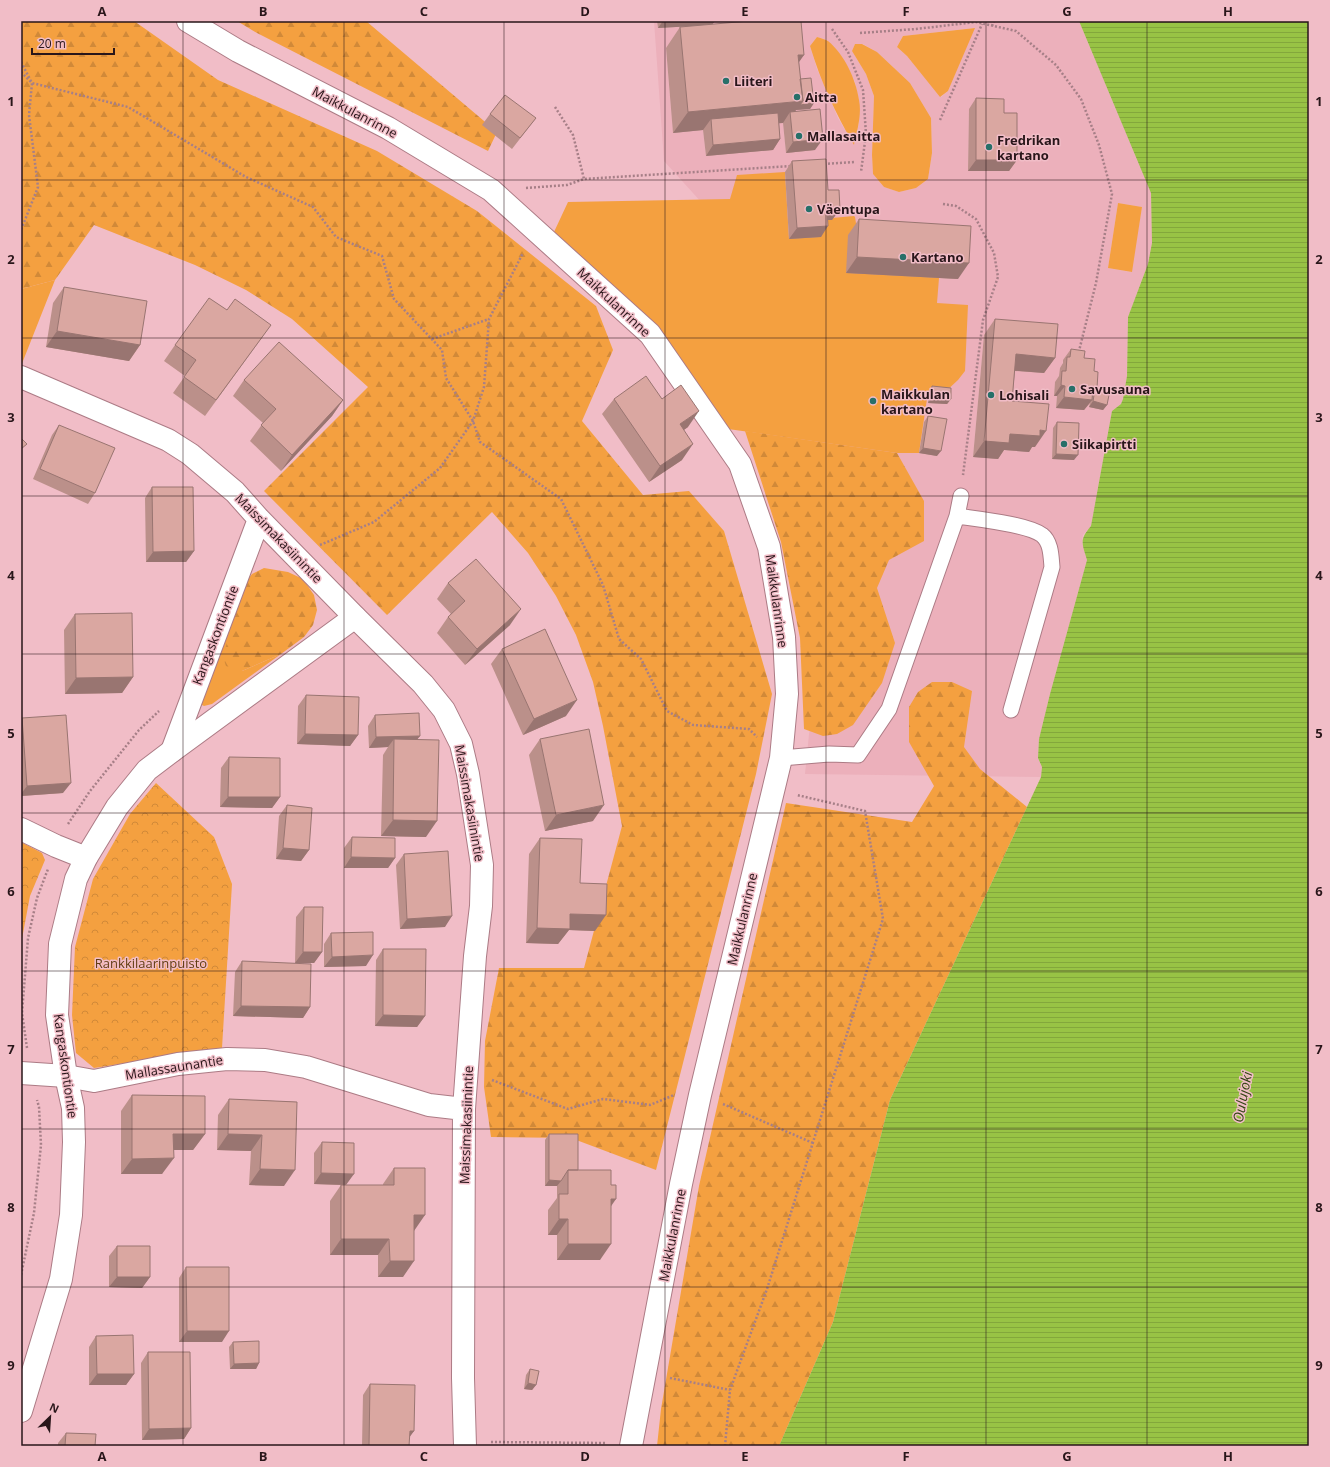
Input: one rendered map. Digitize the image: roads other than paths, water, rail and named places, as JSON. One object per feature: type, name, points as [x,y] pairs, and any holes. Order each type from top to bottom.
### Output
[{"type":"street","name":"Maikkulanrinne","points":[[188,21],[238,51],[388,128],[491,190],[650,334],[740,464],[769,547],[784,638],[787,694],[781,758],[700,1095],[632,1445]]},
{"type":"street","name":"Maissimakasiinintie","points":[[21,377],[168,440],[190,454],[235,492],[259,520],[423,684],[444,710],[461,744],[468,774],[482,866],[481,906],[475,956],[464,1110],[465,1444]]},
{"type":"street","name":"Kangaskontiontie","points":[[172,751],[259,520]]},
{"type":"street","name":"Kangaskontiontie","points":[[21,1411],[61,1279],[71,1215],[74,1135],[73,1108],[66,1076],[57,1015],[60,944],[76,879],[86,858],[117,806],[147,770],[355,617]]},
{"type":"street","points":[[21,829],[56,846],[86,858]]},
{"type":"street","name":"Mallassaunantie","points":[[21,1073],[66,1076],[94,1081],[178,1064],[227,1059],[265,1060],[306,1067],[429,1105],[464,1110]]},
{"type":"lane","points":[[781,758],[829,754],[858,755],[889,709],[957,516],[961,496]]},
{"type":"lane","points":[[957,516],[1025,527],[1042,535],[1050,548],[1052,567],[1011,710]]},
{"type":"water","name":"Oulujoki","points":[[1079,21],[1309,21],[1309,1446],[779,1446],[833,1322],[890,1100],[1041,777],[1042,767],[1038,758],[1039,739],[1087,560],[1083,545],[1083,538],[1091,526],[1112,411],[1121,404],[1123,399],[1127,376],[1128,317],[1148,264],[1152,243],[1151,193]]},
{"type":"place","name":"Liiteri","points":[[726,81]]},
{"type":"place","name":"Aitta","points":[[797,97]]},
{"type":"place","name":"Mallasaitta","points":[[799,136]]},
{"type":"place","name":"Fredrikan kartano","points":[[989,147]]},
{"type":"place","name":"Väentupa","points":[[809,209]]},
{"type":"place","name":"Kartano","points":[[903,257]]},
{"type":"place","name":"Savusauna","points":[[1072,389]]},
{"type":"place","name":"Lohisali","points":[[991,395]]},
{"type":"place","name":"Maikkulan kartano","points":[[873,401]]},
{"type":"place","name":"Siikapirtti","points":[[1064,444]]},
{"type":"park label","name":"Rankkilaarinpuisto","points":[[151,963]]}]
